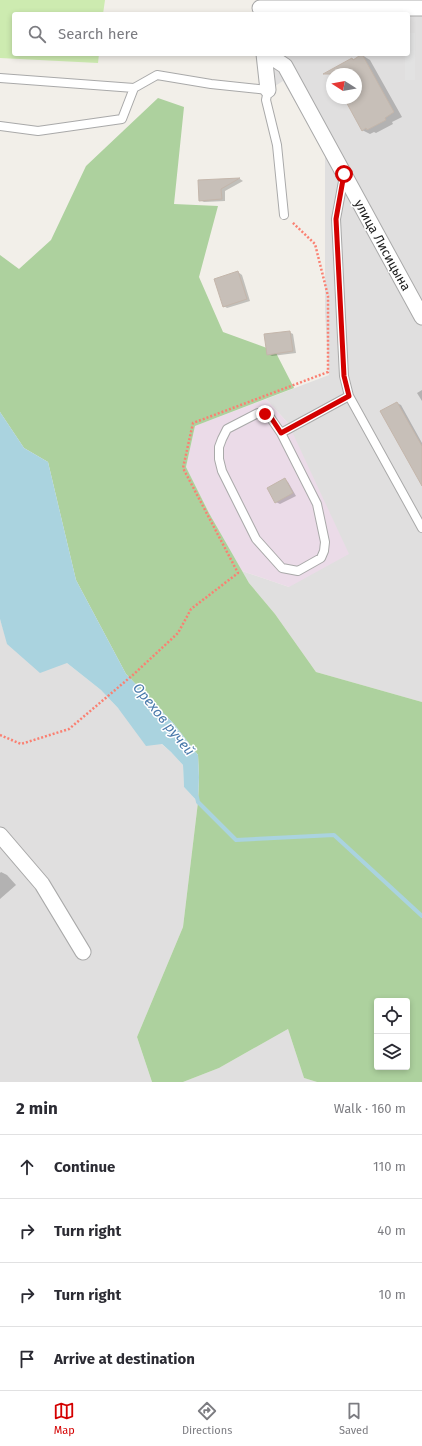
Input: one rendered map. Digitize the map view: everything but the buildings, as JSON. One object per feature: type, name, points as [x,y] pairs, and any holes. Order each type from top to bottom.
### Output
[{"type":"street","points":[[260,7],[422,8]]},
{"type":"street","points":[[264,56],[268,90]]},
{"type":"street","name":"улица Лисицына","points":[[270,56],[286,66],[422,317]]},
{"type":"street","points":[[0,834],[42,884],[83,952]]},
{"type":"lane","points":[[0,78],[134,88],[157,75],[211,84],[268,90],[266,100],[277,145],[284,215]]},
{"type":"lane","points":[[0,126],[38,131],[122,119],[134,88]]},
{"type":"lane","points":[[344,174],[336,219],[344,376],[349,396],[422,528]]},
{"type":"lane","points":[[281,433],[349,396]]},
{"type":"lane","points":[[258,413],[270,416],[281,433],[317,504],[325,542],[324,551],[321,558],[298,571],[282,568],[256,539],[222,471],[219,459],[219,447],[227,428],[258,413]]},
{"type":"path","points":[[0,735],[20,744],[69,729],[134,674],[178,633],[191,609],[238,573],[183,468],[193,422],[328,372],[328,296],[316,244],[284,215]]},
{"type":"shaded area","points":[[271,0],[422,0],[422,702],[316,672],[275,614],[249,583],[242,571],[289,587],[288,423],[266,399],[329,375],[325,313],[325,153],[283,81],[272,88],[272,56],[410,56],[410,12],[271,12]]},
{"type":"shaded area","points":[[410,33],[415,33],[415,80],[405,80],[405,56],[410,56]]},
{"type":"shaded area","points":[[266,399],[288,423],[349,554],[289,587],[242,571],[209,513],[186,467],[195,426]]},
{"type":"shaded area","points":[[0,619],[8,644],[67,663],[101,690],[118,708],[171,752],[183,765],[184,787],[198,802],[183,927],[137,1037],[152,1082],[0,1082]]},
{"type":"shaded area","points":[[288,1029],[304,1078],[317,1082],[183,1082],[219,1068]]},
{"type":"green space","points":[[0,0],[105,0],[103,12],[12,12],[12,56],[99,56],[98,63],[0,58]]},
{"type":"green space","points":[[158,98],[184,107],[174,204],[218,206],[199,277],[223,332],[275,351],[294,388],[195,426],[186,467],[209,513],[249,583],[275,614],[316,672],[422,702],[422,1082],[317,1082],[304,1078],[288,1029],[219,1068],[183,1082],[152,1082],[137,1037],[183,927],[198,802],[198,755],[174,724],[126,674],[76,580],[48,462],[24,448],[0,412],[0,255],[19,269],[51,240],[86,166]]},
{"type":"water","points":[[0,412],[24,448],[48,462],[76,580],[126,674],[174,724],[198,755],[198,802],[184,787],[183,765],[162,744],[146,746],[118,708],[101,690],[67,663],[40,673],[7,644],[0,619]]},
{"type":"waterway","name":"Орехов ручей","points":[[197,797],[198,802],[236,840],[334,835],[422,916]]},
{"type":"route","points":[[265,414],[270,416],[281,433],[349,396],[344,376],[336,219],[344,174]]}]
